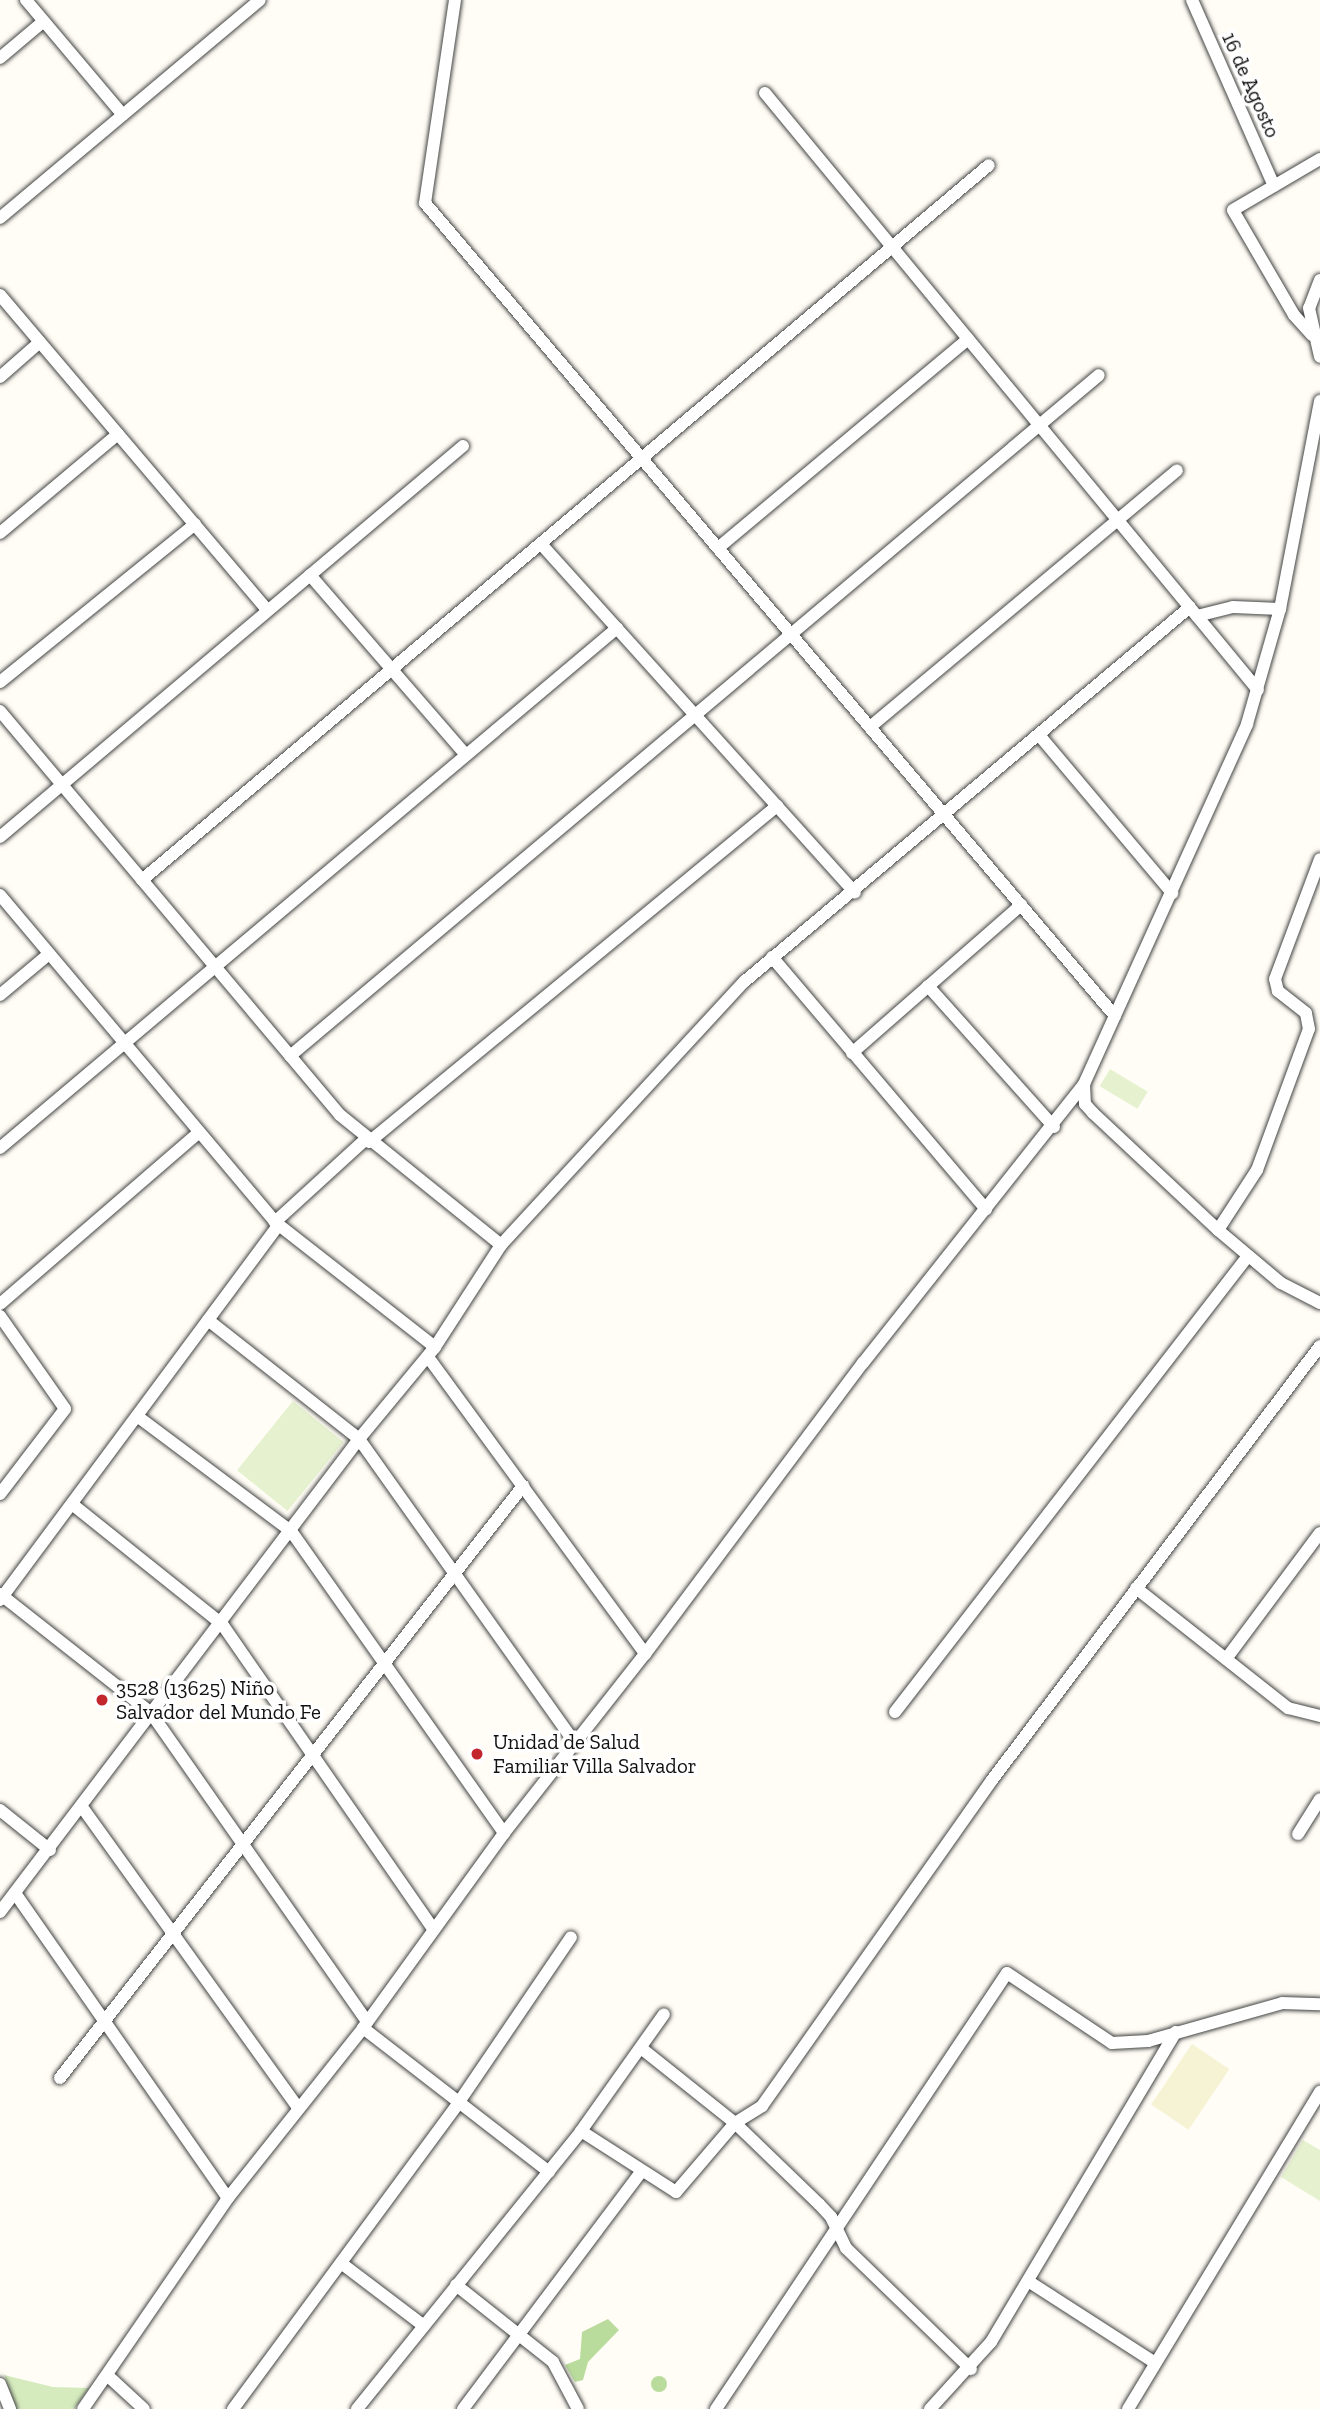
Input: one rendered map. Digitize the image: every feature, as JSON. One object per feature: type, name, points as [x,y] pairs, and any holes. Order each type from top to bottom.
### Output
[{"type":"street","points":[[26,0],[123,115]]},
{"type":"street","points":[[0,218],[260,0]]},
{"type":"street","points":[[455,0],[425,203],[1115,1016]]},
{"type":"street","name":"16 de Agosto","points":[[1192,0],[1274,186]]},
{"type":"street","points":[[0,58],[44,21]]},
{"type":"street","points":[[765,93],[1258,690]]},
{"type":"street","points":[[1312,335],[1294,315],[1233,213],[1236,207],[1320,159]]},
{"type":"street","points":[[142,880],[989,165]]},
{"type":"street","points":[[1320,280],[1309,308],[1312,335],[1320,357]]},
{"type":"street","points":[[0,295],[267,610]]},
{"type":"street","points":[[718,548],[968,339]]},
{"type":"street","points":[[0,377],[40,342]]},
{"type":"street","points":[[290,1056],[1099,375]]},
{"type":"street","points":[[83,2409],[228,2198],[365,2025],[504,1833],[645,1654],[863,1363],[1054,1127],[1084,1084],[1172,893],[1258,690],[1280,609],[1316,451],[1320,401]]},
{"type":"street","points":[[0,533],[118,434]]},
{"type":"street","points":[[0,837],[64,787],[267,610],[463,446]]},
{"type":"street","points":[[870,727],[1177,470]]},
{"type":"street","points":[[0,682],[195,524]]},
{"type":"street","points":[[541,544],[855,893]]},
{"type":"street","points":[[310,575],[466,755]]},
{"type":"street","points":[[0,1912],[222,1624],[359,1440],[432,1352],[501,1245],[772,957],[855,893],[1039,735],[1194,611],[1233,607],[1280,609]]},
{"type":"street","points":[[0,1148],[122,1042],[215,967],[617,628]]},
{"type":"street","points":[[0,711],[290,1056],[367,1141],[501,1245]]},
{"type":"street","points":[[1039,735],[1172,893]]},
{"type":"street","points":[[549,2172],[365,2025],[151,1713],[1,1597],[138,1416],[276,1223],[367,1141],[777,806]]},
{"type":"street","points":[[1218,1230],[1257,1170],[1309,1029],[1306,1013],[1279,991],[1275,979],[1320,859]]},
{"type":"street","points":[[0,895],[197,1134],[276,1223],[432,1352],[523,1486],[645,1654]]},
{"type":"street","points":[[852,1053],[1021,905]]},
{"type":"street","points":[[0,995],[49,954]]},
{"type":"street","points":[[772,957],[986,1209]]},
{"type":"street","points":[[928,986],[1054,1127]]},
{"type":"street","points":[[1084,1084],[1086,1104],[1093,1113],[1218,1230],[1281,1283],[1320,1303]]},
{"type":"street","points":[[0,1304],[197,1134]]},
{"type":"street","points":[[895,1712],[1248,1256]]},
{"type":"street","points":[[0,1317],[65,1409],[0,1494]]},
{"type":"street","points":[[208,1320],[359,1440],[574,1741]]},
{"type":"street","points":[[581,2131],[676,2192],[735,2123],[762,2106],[779,2088],[913,1888],[1320,1346]]},
{"type":"street","points":[[138,1416],[291,1531],[504,1833]]},
{"type":"street","points":[[60,2078],[523,1486]]},
{"type":"street","points":[[72,1504],[222,1624],[433,1929]]},
{"type":"street","points":[[1226,1659],[1320,1534]]},
{"type":"street","points":[[1136,1588],[1289,1708],[1320,1716]]},
{"type":"street","points":[[1298,1834],[1320,1799]]},
{"type":"street","points":[[82,1807],[298,2108]]},
{"type":"street","points":[[0,1810],[50,1850]]},
{"type":"street","points":[[15,1893],[228,2198]]},
{"type":"street","points":[[233,2409],[459,2102],[571,1937]]},
{"type":"street","points":[[716,2409],[837,2229],[859,2190],[1007,1973],[1112,2043],[1148,2040],[1282,2003],[1320,2004]]},
{"type":"street","points":[[357,2409],[581,2131],[664,2014]]},
{"type":"street","points":[[930,2409],[971,2369],[1028,2281],[1176,2032]]},
{"type":"street","points":[[641,2048],[735,2123],[831,2217],[846,2248],[971,2369]]},
{"type":"street","points":[[1128,2409],[1320,2092]]},
{"type":"street","points":[[463,2409],[641,2172]]},
{"type":"street","points":[[341,2263],[424,2326]]},
{"type":"street","points":[[1028,2281],[1155,2363]]},
{"type":"street","points":[[456,2285],[553,2361],[578,2409]]},
{"type":"street","points":[[107,2375],[144,2409]]},
{"type":"street","points":[[0,2384],[10,2409]]},
{"type":"shaded area","points":[[1192,2044],[1229,2069],[1188,2130],[1151,2105]]},
{"type":"green space","points":[[1110,1069],[1148,1092],[1137,1109],[1100,1086]]},
{"type":"green space","points":[[293,1401],[344,1442],[288,1511],[237,1470]]},
{"type":"green space","points":[[1303,2140],[1320,2150],[1320,2201],[1281,2177]]},
{"type":"green space","points":[[608,2319],[619,2330],[588,2362],[583,2380],[575,2382],[565,2365],[580,2359],[582,2332]]},
{"type":"green space","points":[[4,2375],[53,2387],[89,2388],[74,2409],[16,2409]]},
{"type":"green space","points":[[659,2376],[665,2378],[665,2390],[659,2392],[653,2390],[651,2384],[653,2378]]},
{"type":"place","name":"3528 (13625) Niño Salvador del Mundo Fe","points":[[102,1700]]},
{"type":"place","name":"Unidad de Salud Familiar Villa Salvador","points":[[477,1754]]}]
